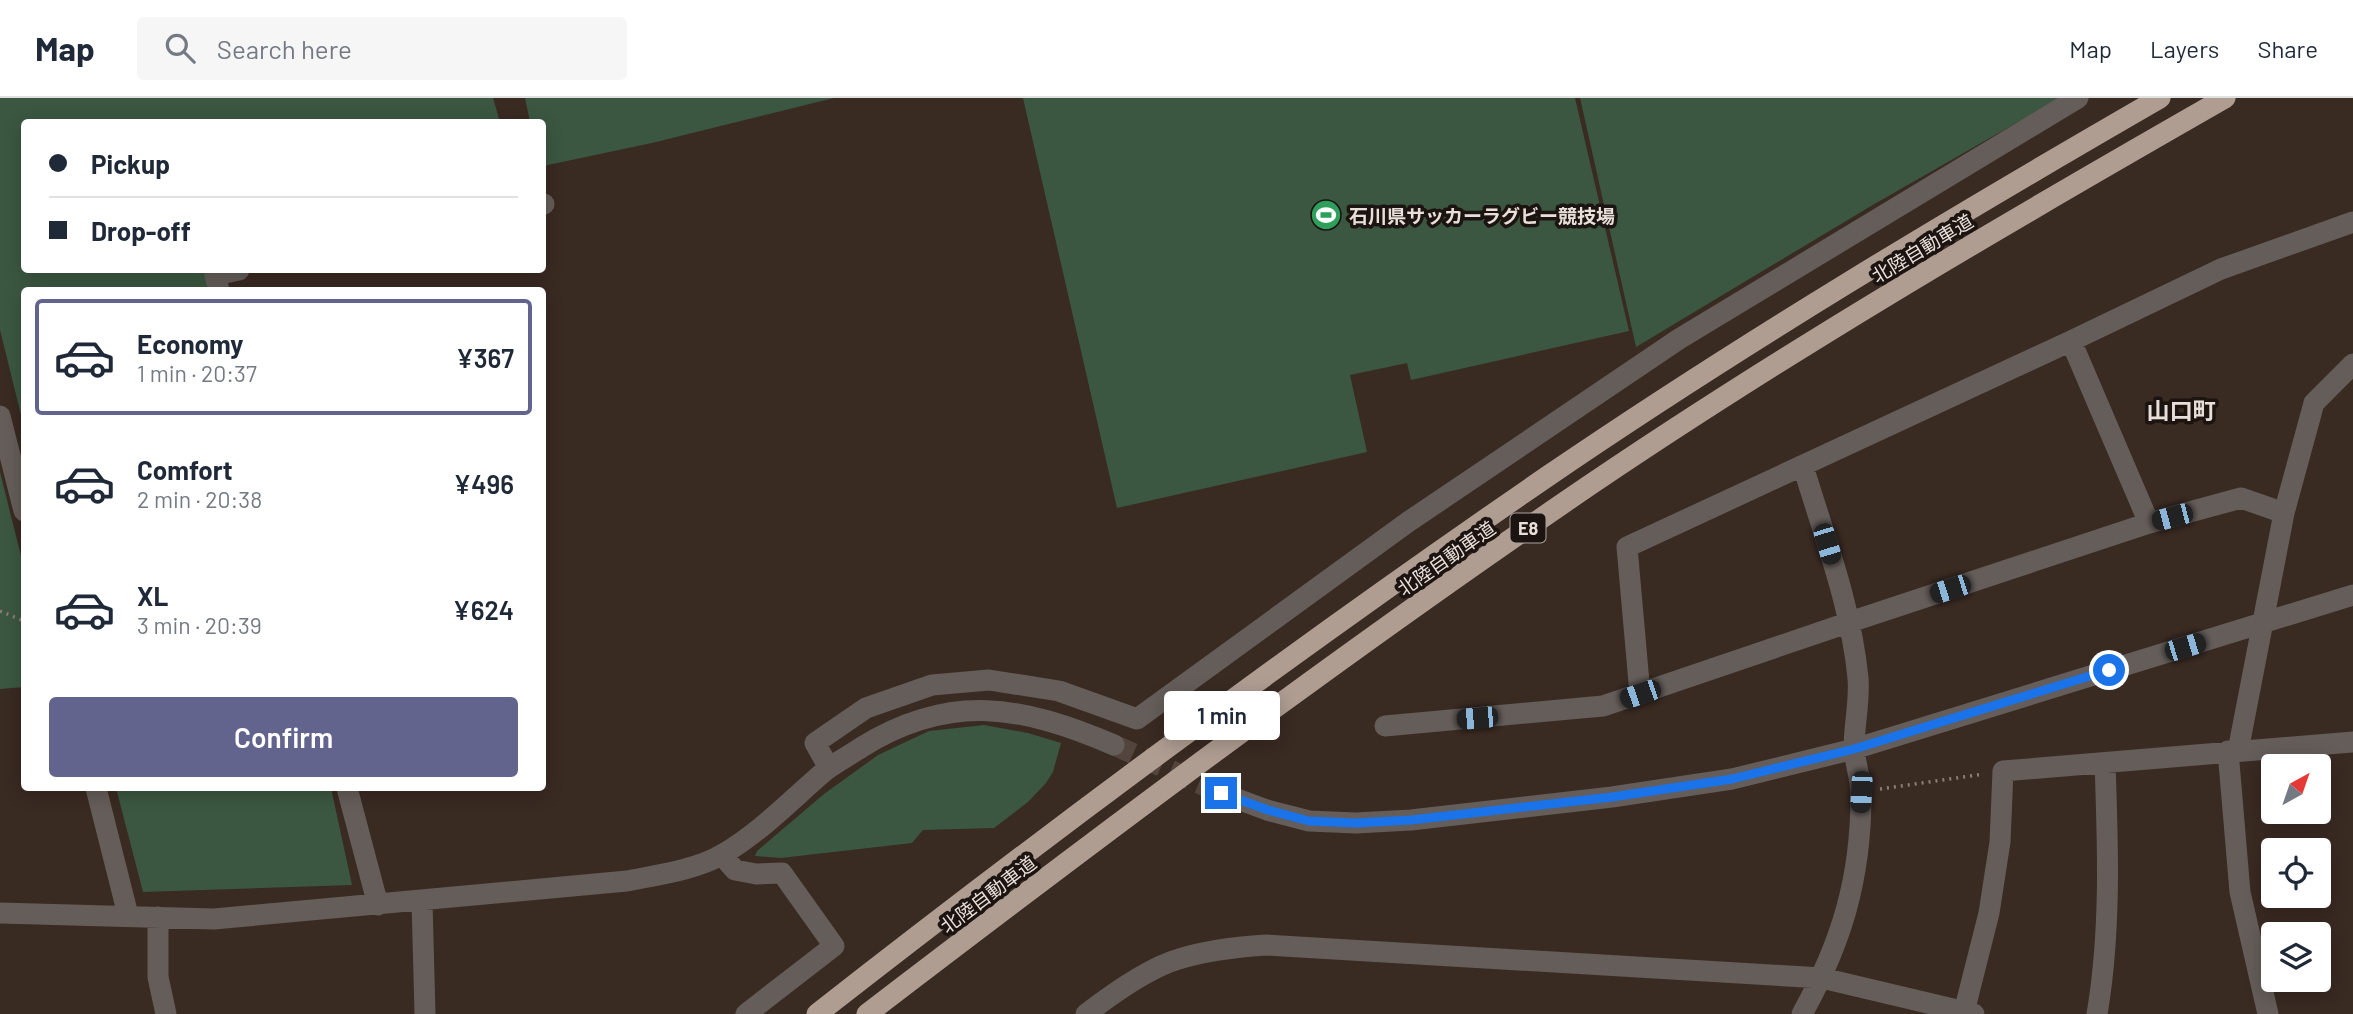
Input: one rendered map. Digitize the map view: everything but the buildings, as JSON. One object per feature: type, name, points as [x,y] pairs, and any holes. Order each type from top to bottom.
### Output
[{"type":"highway","name":"北陸自動車道","points":[[817,1014],[1198,725],[1550,475],[1883,261],[2160,98]]},
{"type":"highway","name":"北陸自動車道","points":[[867,1014],[1218,749],[1567,501],[1736,390],[1900,288],[2225,98]]},
{"type":"street","points":[[829,768],[815,743],[866,708],[932,685],[989,680],[1059,691],[1137,719],[1408,522],[1679,339],[2078,98]]},
{"type":"street","points":[[1640,694],[1627,547],[2221,269],[2353,222]]},
{"type":"street","points":[[218,287],[215,275],[225,273]]},
{"type":"street","points":[[2071,341],[2149,523]]},
{"type":"street","points":[[2267,1014],[2240,892],[2233,751],[2284,513],[2314,403],[2353,364]]},
{"type":"street","points":[[0,416],[21,500]]},
{"type":"street","points":[[1802,1014],[1822,978],[1843,927],[1858,860],[1861,792],[1854,749],[1858,681],[1850,622],[1803,466]]},
{"type":"street","points":[[1385,726],[1602,706],[2149,523],[2241,498],[2284,513]]},
{"type":"street","points":[[1221,793],[1309,821],[1356,823],[1411,820],[1612,797],[1732,779],[1854,749],[2353,595]]},
{"type":"street","points":[[0,913],[214,919],[627,881],[673,873],[722,855],[776,815],[829,768],[883,734],[919,719],[956,712],[995,710],[1032,715],[1070,726],[1114,745]]},
{"type":"street","points":[[1086,1014],[1117,990],[1177,959],[1206,952],[1266,945],[1822,978],[1969,1013],[2000,842],[2003,771],[2353,743]]},
{"type":"street","points":[[2097,1014],[2108,855],[2105,763]]},
{"type":"street","points":[[97,791],[128,915]]},
{"type":"street","points":[[349,791],[378,905]]},
{"type":"street","points":[[722,855],[735,870],[757,874],[782,873],[834,946],[746,1014]]},
{"type":"street","points":[[422,901],[425,1014]]},
{"type":"street","points":[[158,917],[158,977],[166,1014]]},
{"type":"path","points":[[0,611],[21,620]]},
{"type":"path","points":[[1861,792],[2003,771]]},
{"type":"green space","points":[[0,98],[493,98],[499,119],[21,119],[21,273],[220,273],[223,287],[21,287],[21,415],[0,330]]},
{"type":"green space","points":[[525,98],[834,98],[652,143],[546,165],[546,119],[529,119]]},
{"type":"green space","name":"石川県サッカーラグビー競技場","points":[[1023,98],[1575,98],[1629,331],[1411,380],[1407,363],[1350,375],[1367,452],[1117,508]]},
{"type":"green space","points":[[1580,98],[2060,98],[1871,206],[1636,347]]},
{"type":"green space","points":[[0,472],[21,556],[21,687],[0,689]]},
{"type":"green space","points":[[984,725],[1028,733],[1061,743],[1053,772],[1046,783],[1028,802],[994,828],[923,830],[912,843],[781,858],[755,856],[757,851],[824,794],[878,755],[929,731]]},
{"type":"green space","points":[[117,791],[332,791],[352,885],[143,892]]},
{"type":"tunnel","points":[[1114,745],[1221,793]]},
{"type":"place","name":"石川県サッカーラグビー競技場","points":[[1326,215]]},
{"type":"district","name":"山口町","points":[[2181,410]]},
{"type":"route","points":[[1221,793],[1309,821],[1356,823],[1411,820],[1612,797],[1732,779],[1854,749],[2109,670]]}]
